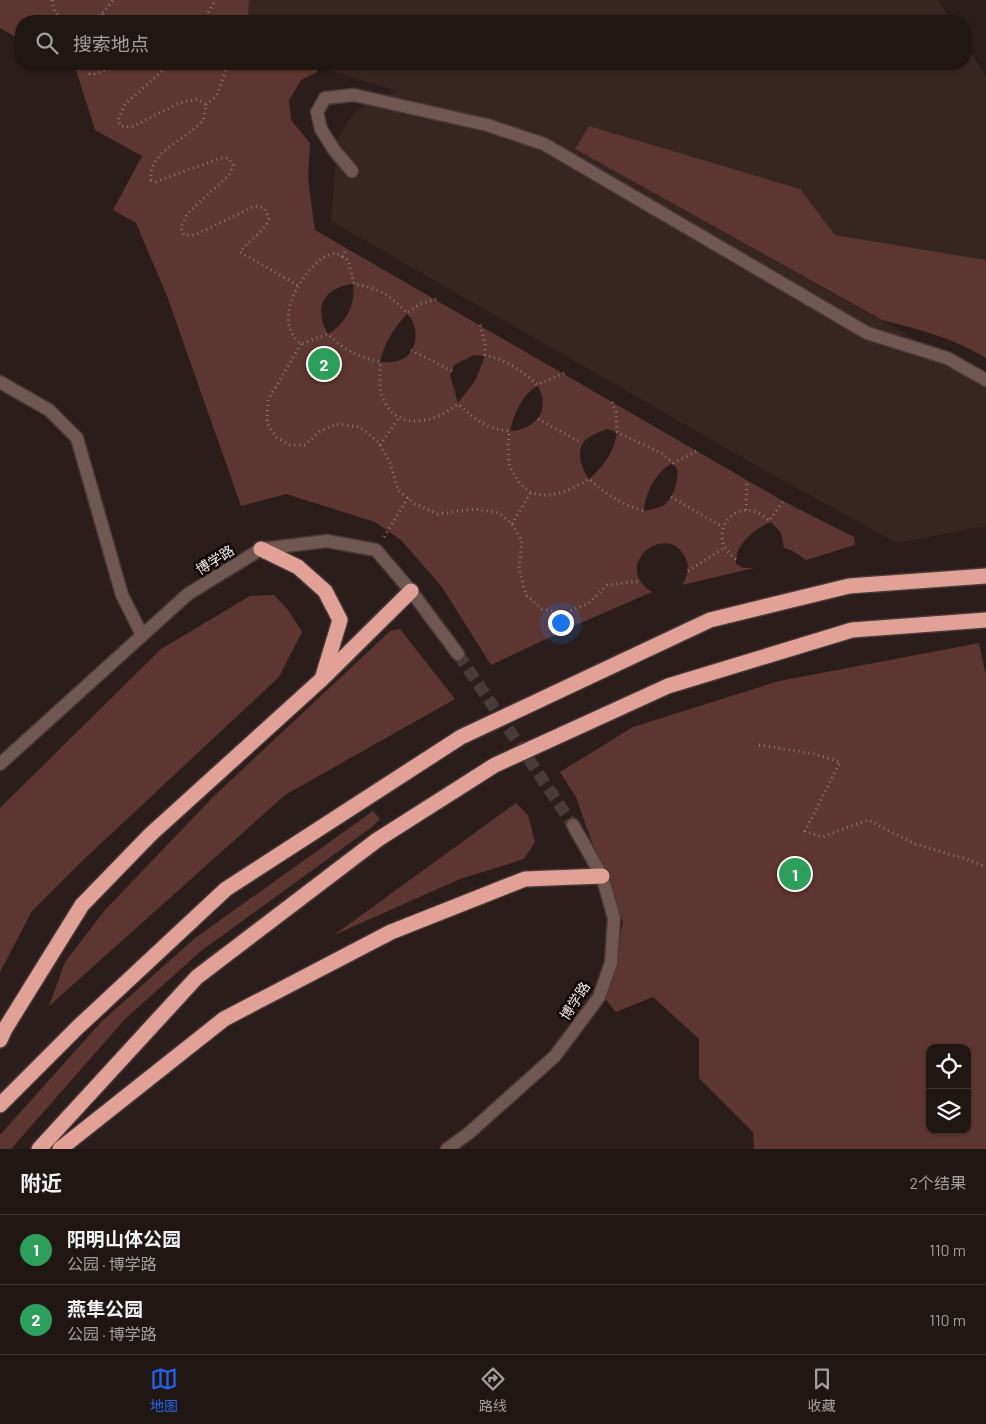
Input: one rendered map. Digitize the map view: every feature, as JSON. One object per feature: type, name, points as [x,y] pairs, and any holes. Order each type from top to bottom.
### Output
[{"type":"highway","points":[[261,549],[298,567],[324,591],[340,620],[322,679]]},
{"type":"highway","points":[[0,1106],[77,1028],[226,889],[461,737],[710,620],[849,586],[986,576]]},
{"type":"highway","points":[[0,1040],[5,1028],[82,905],[151,834],[322,679],[411,591]]},
{"type":"highway","points":[[39,1149],[197,977],[377,840],[495,766],[668,686],[852,630],[986,620]]},
{"type":"highway","points":[[60,1149],[224,1019],[391,932],[525,879],[602,876]]},
{"type":"street","points":[[352,171],[334,150],[321,129],[317,112],[325,98],[354,95],[486,125],[544,144],[867,333],[947,358],[986,380]]},
{"type":"street","points":[[0,382],[49,410],[77,438],[122,595],[142,636]]},
{"type":"street","name":"博学路","points":[[0,764],[188,594],[261,549],[327,541],[376,550]]},
{"type":"street","points":[[376,550],[411,591],[458,654]]},
{"type":"street","name":"博学路","points":[[447,1149],[469,1133],[555,1056],[598,997],[611,962],[614,918],[602,876],[572,826]]},
{"type":"path","points":[[52,0],[57,15]]},
{"type":"path","points":[[98,15],[102,14],[113,0]]},
{"type":"path","points":[[207,15],[216,0]]},
{"type":"path","points":[[89,70],[90,74],[95,74],[106,70]]},
{"type":"path","points":[[163,70],[125,104],[118,120],[121,126],[132,127],[179,103],[197,99],[206,105]]},
{"type":"path","points":[[226,70],[217,95],[206,105],[204,119],[157,158],[149,171],[150,180],[155,182],[221,158],[228,158],[233,165],[230,174],[187,214],[181,227],[184,235],[195,235],[255,206],[264,208],[269,218],[266,227],[247,242],[240,252],[299,286]]},
{"type":"path","points":[[342,257],[347,249]]},
{"type":"path","points":[[301,344],[293,336],[289,326],[290,302],[304,276],[322,258],[336,252],[348,260],[354,284],[375,288],[389,297],[407,313],[420,304],[436,299]]},
{"type":"path","points":[[480,325],[485,344],[485,355],[513,365],[527,374],[537,385],[564,373]]},
{"type":"path","points":[[640,581],[607,585],[588,604],[564,613],[542,610],[526,595],[519,568],[522,541],[512,524],[499,513],[475,510],[438,514],[415,504],[398,490],[390,462],[380,445],[360,427],[337,424],[320,431],[305,444],[290,446],[276,438],[267,424],[268,400],[301,344],[328,334],[349,352],[380,362],[380,385],[384,400],[399,417],[408,420],[432,419],[447,413],[458,404],[478,422],[497,430],[509,431],[510,467],[521,485],[534,494],[556,494],[572,489],[589,479],[616,500],[629,507],[644,511]]},
{"type":"path","points":[[411,350],[452,371]]},
{"type":"path","points":[[612,402],[616,412],[617,432],[661,452],[673,462],[697,451]]},
{"type":"path","points":[[380,445],[399,417]]},
{"type":"path","points":[[538,419],[582,443]]},
{"type":"path","points":[[746,510],[747,480]]},
{"type":"path","points":[[512,524],[531,492]]},
{"type":"path","points":[[671,497],[723,527]]},
{"type":"path","points":[[376,550],[408,498]]},
{"type":"path","points":[[736,559],[724,548],[721,539],[723,527],[730,516],[746,510],[763,515],[768,521],[783,501]]},
{"type":"path","points":[[688,570],[724,548]]},
{"type":"path","points":[[760,745],[815,754],[840,762],[806,831],[822,837],[868,820],[915,844],[986,867]]},
{"type":"shaded area","points":[[0,0],[249,0],[248,15],[15,15],[15,37],[0,28]]},
{"type":"shaded area","points":[[249,0],[938,0],[947,15],[248,15]]},
{"type":"shaded area","points":[[971,53],[986,76],[986,260],[835,235],[799,189],[589,126],[575,149],[986,379],[986,526],[897,543],[764,470],[331,221],[338,138],[355,111],[397,91],[328,70],[971,70]]},
{"type":"shaded area","points":[[76,70],[317,70],[317,72],[301,80],[289,100],[291,120],[310,143],[308,179],[315,230],[783,501],[854,537],[855,545],[806,560],[793,551],[784,548],[781,533],[771,522],[752,533],[738,550],[736,564],[744,568],[754,568],[682,585],[688,566],[686,559],[678,548],[667,543],[656,545],[646,550],[639,559],[637,570],[640,581],[652,592],[491,665],[442,587],[401,540],[375,522],[286,494],[241,506],[167,296],[136,223],[113,210],[142,156],[95,130]],"holes":[[[353,284],[353,299],[348,313],[340,325],[328,334],[322,316],[324,300],[335,289]],[[407,314],[411,318],[416,335],[411,352],[401,360],[380,362],[390,336]],[[474,355],[485,356],[475,381],[458,403],[450,375],[454,365]],[[538,386],[543,403],[539,417],[527,427],[510,431],[523,399],[532,389]],[[607,429],[617,432],[614,445],[599,470],[589,479],[581,464],[581,447],[592,435]],[[673,463],[677,470],[673,494],[664,505],[644,511],[652,483],[661,471]]]},
{"type":"shaded area","points":[[589,126],[800,189],[835,235],[986,260],[986,358],[949,340],[882,320],[575,149]]},
{"type":"shaded area","points":[[274,595],[288,610],[302,632],[279,677],[80,863],[32,911],[0,972],[0,808],[161,649],[250,596]]},
{"type":"shaded area","points":[[400,629],[455,699],[285,795],[49,1006],[65,962],[105,910],[213,797],[390,631]]},
{"type":"shaded area","points":[[979,643],[986,676],[986,1149],[754,1149],[753,1132],[699,1078],[699,1039],[653,997],[616,1012],[606,1000],[623,922],[576,797],[560,772],[633,727],[779,681]]},
{"type":"shaded area","points":[[516,803],[528,815],[535,842],[524,859],[460,879],[334,935]]},
{"type":"shaded area","points":[[373,811],[380,819],[372,827],[201,951],[125,1019],[11,1149],[0,1149],[0,1135],[101,1022],[195,938]]},
{"type":"tunnel","points":[[458,654],[573,825]]},
{"type":"place","name":"燕隼公园","points":[[324,364]]},
{"type":"place","name":"阳明山体公园","points":[[795,874]]}]
